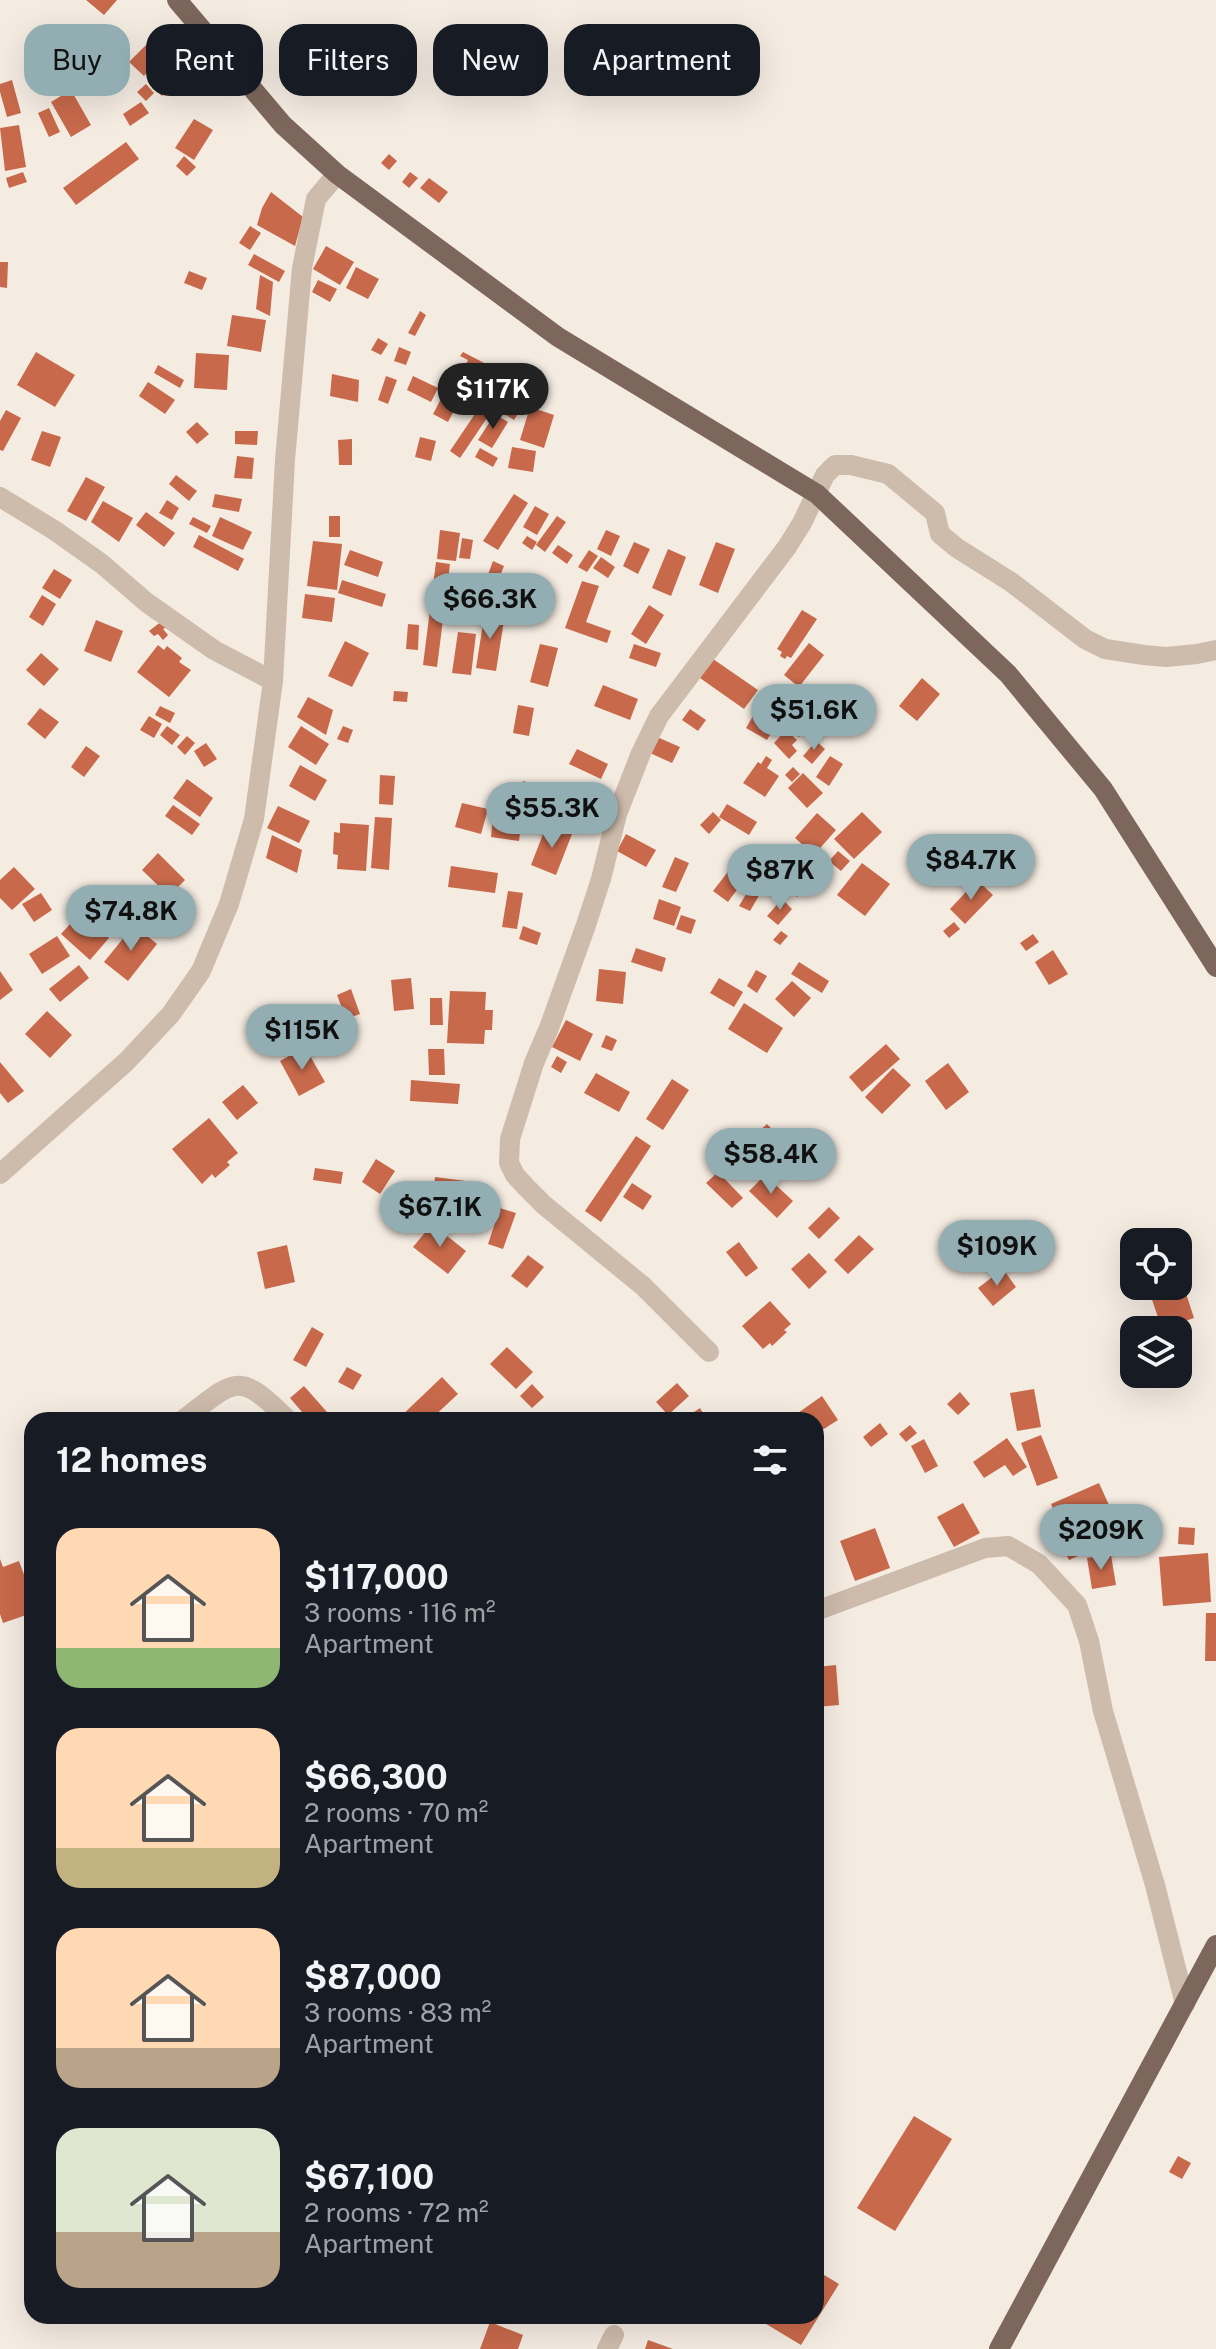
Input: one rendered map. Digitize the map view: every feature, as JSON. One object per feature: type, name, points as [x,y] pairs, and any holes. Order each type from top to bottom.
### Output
[{"type":"main road","points":[[177,0],[283,125],[337,174],[558,337],[817,494],[1008,674],[1103,789],[1216,967]]},
{"type":"main road","points":[[999,2349],[1216,1945]]},
{"type":"street","points":[[0,1174],[127,1061],[171,1014],[201,971],[229,904],[254,819],[273,681],[285,460],[302,268],[316,199],[337,174]]},
{"type":"street","points":[[709,1352],[643,1286],[544,1205],[515,1175],[509,1163],[510,1139],[534,1063],[586,925],[617,814],[641,753],[659,716],[775,565],[802,523],[825,475],[835,465],[851,465],[888,474],[935,513],[940,534],[957,548],[1011,582],[1085,639],[1105,649],[1166,657],[1216,650]]},
{"type":"street","points":[[0,497],[90,555],[146,602],[214,650],[273,681]]},
{"type":"street","points":[[194,1412],[238,1384],[252,1387],[279,1412]]},
{"type":"street","points":[[824,1608],[985,1548],[1008,1546],[1039,1564],[1077,1605],[1089,1641],[1103,1711],[1155,1885],[1185,2004]]},
{"type":"building","points":[[86,0],[117,0],[104,15]]},
{"type":"building","points":[[146,45],[144,76],[130,61]]},
{"type":"building","points":[[12,80],[21,113],[7,117],[0,84]]},
{"type":"building","points":[[146,84],[146,96],[151,96],[146,101],[137,92]]},
{"type":"building","points":[[61,96],[74,96],[91,125],[71,137],[51,102]]},
{"type":"building","points":[[141,102],[149,113],[130,126],[123,114]]},
{"type":"building","points":[[49,108],[60,132],[49,137],[38,113]]},
{"type":"building","points":[[194,119],[213,130],[194,160],[175,148]]},
{"type":"building","points":[[19,125],[26,167],[5,171],[0,128]]},
{"type":"building","points":[[126,142],[139,159],[76,205],[63,188]]},
{"type":"building","points":[[389,154],[397,161],[389,170],[381,163]]},
{"type":"building","points":[[184,156],[196,167],[187,176],[176,166]]},
{"type":"building","points":[[23,172],[27,182],[9,188],[6,178]]},
{"type":"building","points":[[410,172],[418,178],[409,188],[402,182]]},
{"type":"building","points":[[429,178],[448,192],[439,203],[420,188]]},
{"type":"building","points":[[271,192],[303,217],[295,246],[257,225]]},
{"type":"building","points":[[250,226],[261,233],[250,250],[239,243]]},
{"type":"building","points":[[326,246],[354,262],[340,285],[313,269]]},
{"type":"building","points":[[254,254],[285,271],[279,282],[248,265]]},
{"type":"building","points":[[0,262],[8,262],[7,288],[0,287]]},
{"type":"building","points":[[356,267],[379,279],[368,299],[346,288]]},
{"type":"building","points":[[189,271],[207,278],[202,290],[184,283]]},
{"type":"building","points":[[260,275],[273,282],[270,316],[256,309]]},
{"type":"building","points":[[318,280],[337,289],[330,302],[312,292]]},
{"type":"building","points":[[420,311],[426,315],[415,336],[408,333]]},
{"type":"building","points":[[232,315],[266,320],[261,352],[227,346]]},
{"type":"building","points":[[378,338],[388,344],[381,355],[371,350]]},
{"type":"building","points":[[399,347],[411,352],[406,365],[394,361]]},
{"type":"building","points":[[36,352],[75,375],[55,407],[17,385]]},
{"type":"building","points":[[463,352],[488,365],[484,373],[507,385],[497,404],[466,388],[471,378],[461,373],[468,360],[460,356]]},
{"type":"building","points":[[196,353],[229,355],[227,390],[194,388]]},
{"type":"building","points":[[158,365],[184,380],[180,388],[154,373]]},
{"type":"building","points":[[332,374],[359,380],[358,402],[330,396]]},
{"type":"building","points":[[386,376],[397,380],[388,404],[378,400]]},
{"type":"building","points":[[413,376],[438,388],[431,402],[407,390]]},
{"type":"building","points":[[521,380],[534,388],[514,420],[501,412]]},
{"type":"building","points":[[148,382],[175,400],[165,414],[139,396]]},
{"type":"building","points":[[449,384],[464,392],[448,422],[433,414]]},
{"type":"building","points":[[483,402],[493,409],[460,458],[450,451]]},
{"type":"building","points":[[530,407],[554,415],[544,448],[520,440]]},
{"type":"building","points":[[6,410],[21,418],[3,451],[0,450],[0,421]]},
{"type":"building","points":[[495,414],[508,422],[492,448],[478,440]]},
{"type":"building","points":[[197,422],[209,434],[197,444],[186,432]]},
{"type":"building","points":[[42,431],[61,437],[50,467],[31,460]]},
{"type":"building","points":[[235,431],[258,431],[257,445],[235,444]]},
{"type":"building","points":[[420,437],[436,441],[431,461],[415,457]]},
{"type":"building","points":[[352,439],[352,465],[339,465],[338,440]]},
{"type":"building","points":[[512,447],[536,451],[533,472],[508,468]]},
{"type":"building","points":[[480,448],[498,458],[493,467],[475,457]]},
{"type":"building","points":[[237,456],[254,458],[252,479],[234,478]]},
{"type":"building","points":[[176,475],[197,491],[189,501],[169,484]]},
{"type":"building","points":[[86,477],[105,487],[86,521],[67,511]]},
{"type":"building","points":[[215,494],[242,499],[239,512],[212,507]]},
{"type":"building","points":[[514,494],[528,503],[498,550],[483,541]]},
{"type":"building","points":[[167,500],[179,508],[172,520],[159,513]]},
{"type":"building","points":[[103,501],[133,518],[119,542],[91,522]]},
{"type":"building","points":[[535,506],[549,514],[537,535],[523,527]]},
{"type":"building","points":[[146,512],[175,533],[164,547],[136,525]]},
{"type":"building","points":[[329,516],[340,516],[340,537],[329,537]]},
{"type":"building","points":[[557,516],[566,522],[545,552],[536,545]]},
{"type":"building","points":[[193,517],[211,526],[207,533],[189,524]]},
{"type":"building","points":[[220,517],[252,532],[243,550],[212,536]]},
{"type":"building","points":[[440,530],[460,533],[456,561],[437,559]]},
{"type":"building","points":[[606,530],[620,536],[611,556],[597,549]]},
{"type":"building","points":[[199,535],[244,559],[238,571],[193,547]]},
{"type":"building","points":[[527,536],[537,542],[532,550],[522,543]]},
{"type":"building","points":[[462,538],[473,540],[470,559],[459,558]]},
{"type":"building","points":[[313,541],[342,544],[337,590],[307,586]]},
{"type":"building","points":[[634,542],[650,549],[638,574],[623,566]]},
{"type":"building","points":[[716,542],[735,549],[718,593],[699,585]]},
{"type":"building","points":[[558,545],[573,555],[567,564],[552,553]]},
{"type":"building","points":[[668,549],[686,557],[671,596],[652,588]]},
{"type":"building","points":[[350,550],[383,562],[378,577],[344,565]]},
{"type":"building","points":[[589,550],[598,556],[587,572],[578,567]]},
{"type":"building","points":[[601,557],[615,567],[608,578],[593,568]]},
{"type":"building","points":[[493,561],[504,566],[498,581],[487,577]]},
{"type":"building","points":[[436,562],[450,564],[437,667],[423,665]]},
{"type":"building","points":[[54,569],[72,580],[60,599],[42,588]]},
{"type":"building","points":[[342,580],[386,594],[382,607],[338,593]]},
{"type":"building","points":[[582,581],[599,586],[586,622],[611,631],[607,643],[565,628]]},
{"type":"building","points":[[484,590],[494,592],[491,604],[481,602]]},
{"type":"building","points":[[305,594],[335,598],[332,622],[302,618]]},
{"type":"building","points":[[501,594],[519,601],[515,610],[497,603]]},
{"type":"building","points":[[42,595],[56,604],[43,626],[29,617]]},
{"type":"building","points":[[649,605],[664,615],[646,644],[631,634]]},
{"type":"building","points":[[802,610],[817,619],[791,658],[787,656],[785,659],[777,649]]},
{"type":"building","points":[[485,611],[505,614],[496,671],[476,668]]},
{"type":"building","points":[[96,620],[123,631],[111,662],[84,651]]},
{"type":"building","points":[[162,621],[168,635],[163,640],[149,631]]},
{"type":"building","points":[[408,624],[419,625],[418,650],[406,649]]},
{"type":"building","points":[[458,632],[476,634],[471,675],[452,673]]},
{"type":"building","points":[[345,641],[369,653],[352,687],[328,676]]},
{"type":"building","points":[[809,643],[824,655],[799,687],[784,675]]},
{"type":"building","points":[[540,644],[558,648],[548,687],[530,682]]},
{"type":"building","points":[[634,644],[661,653],[656,667],[629,658]]},
{"type":"building","points":[[158,645],[164,650],[167,646],[182,658],[179,662],[191,670],[169,697],[137,672]]},
{"type":"building","points":[[41,653],[59,669],[44,686],[26,670]]},
{"type":"building","points":[[713,659],[758,690],[744,709],[700,678]]},
{"type":"building","points":[[922,678],[940,694],[917,721],[899,706]]},
{"type":"building","points":[[603,685],[638,699],[630,720],[594,706]]},
{"type":"building","points":[[394,691],[408,692],[407,702],[393,701]]},
{"type":"building","points":[[308,697],[333,710],[326,735],[297,717]]},
{"type":"building","points":[[761,702],[782,714],[767,740],[746,728]]},
{"type":"building","points":[[518,705],[534,708],[529,736],[513,733]]},
{"type":"building","points":[[160,706],[175,713],[170,723],[155,715]]},
{"type":"building","points":[[40,708],[59,722],[45,739],[27,724]]},
{"type":"building","points":[[690,709],[706,720],[698,731],[682,720]]},
{"type":"building","points":[[801,711],[812,720],[799,737],[787,728]]},
{"type":"building","points":[[149,716],[162,724],[154,738],[140,730]]},
{"type":"building","points":[[167,726],[180,735],[172,745],[160,735]]},
{"type":"building","points":[[301,726],[329,744],[316,765],[288,747]]},
{"type":"building","points":[[343,726],[353,730],[348,743],[337,739]]},
{"type":"building","points":[[786,730],[797,740],[792,745],[797,751],[789,759],[774,743]]},
{"type":"building","points":[[187,736],[195,743],[185,755],[177,747]]},
{"type":"building","points":[[657,737],[680,747],[672,763],[650,753]]},
{"type":"building","points":[[816,741],[825,749],[812,764],[803,756]]},
{"type":"building","points":[[206,743],[217,759],[204,767],[194,751]]},
{"type":"building","points":[[86,746],[100,756],[84,777],[71,767]]},
{"type":"building","points":[[577,749],[608,764],[601,779],[569,764]]},
{"type":"building","points":[[766,756],[772,760],[767,768],[779,776],[765,797],[743,783]]},
{"type":"building","points":[[830,756],[843,764],[829,786],[816,777]]},
{"type":"building","points":[[300,765],[327,780],[315,801],[289,786]]},
{"type":"building","points":[[793,767],[800,774],[792,782],[785,775]]},
{"type":"building","points":[[803,773],[823,793],[807,808],[788,788]]},
{"type":"building","points":[[380,775],[395,776],[393,805],[379,804]]},
{"type":"building","points":[[187,779],[213,798],[200,817],[173,798]]},
{"type":"building","points":[[523,781],[543,786],[538,812],[517,808]]},
{"type":"building","points":[[462,803],[488,809],[481,834],[455,827]]},
{"type":"building","points":[[727,804],[757,822],[749,835],[719,817]]},
{"type":"building","points":[[173,805],[200,824],[192,835],[165,816]]},
{"type":"building","points":[[278,806],[310,821],[299,843],[267,828]]},
{"type":"building","points":[[555,809],[579,822],[575,830],[550,817]]},
{"type":"building","points":[[713,812],[721,820],[709,834],[700,825]]},
{"type":"building","points":[[862,812],[882,832],[854,859],[834,839]]},
{"type":"building","points":[[493,813],[522,817],[519,841],[491,837]]},
{"type":"building","points":[[817,813],[836,830],[814,855],[795,838]]},
{"type":"building","points":[[375,817],[392,818],[389,870],[371,868]]},
{"type":"building","points":[[340,823],[369,825],[366,871],[337,869],[338,855],[333,854],[334,832],[340,833]]},
{"type":"building","points":[[547,824],[572,834],[556,875],[531,865]]},
{"type":"building","points":[[626,834],[656,850],[646,867],[617,851]]},
{"type":"building","points":[[272,835],[302,850],[297,873],[266,858]]},
{"type":"building","points":[[744,851],[758,861],[728,902],[713,891]]},
{"type":"building","points":[[838,851],[850,861],[841,871],[829,861]]},
{"type":"building","points":[[158,853],[185,880],[169,896],[142,870]]},
{"type":"building","points":[[675,857],[689,863],[676,892],[662,887]]},
{"type":"building","points":[[807,862],[819,872],[797,897],[785,886]]},
{"type":"building","points":[[862,863],[890,884],[865,916],[837,895]]},
{"type":"building","points":[[451,866],[498,873],[495,893],[448,887]]},
{"type":"building","points":[[14,867],[35,889],[12,910],[0,898],[0,880]]},
{"type":"building","points":[[757,876],[767,882],[750,911],[739,906]]},
{"type":"building","points":[[977,880],[993,895],[965,924],[950,909]]},
{"type":"building","points":[[508,891],[523,893],[517,929],[502,927]]},
{"type":"building","points":[[41,893],[52,910],[34,922],[22,904]]},
{"type":"building","points":[[659,899],[681,907],[674,926],[653,919]]},
{"type":"building","points":[[782,899],[792,909],[778,925],[767,916]]},
{"type":"building","points":[[80,913],[109,938],[90,960],[61,934]]},
{"type":"building","points":[[681,915],[696,920],[691,934],[676,929]]},
{"type":"building","points":[[954,922],[960,929],[949,938],[943,931]]},
{"type":"building","points":[[134,925],[157,944],[128,981],[104,962]]},
{"type":"building","points":[[523,926],[541,933],[537,945],[519,939]]},
{"type":"building","points":[[781,931],[788,936],[780,945],[773,940]]},
{"type":"building","points":[[1033,934],[1039,942],[1026,951],[1020,943]]},
{"type":"building","points":[[57,936],[70,956],[42,974],[29,954]]},
{"type":"building","points":[[636,948],[666,958],[662,972],[631,962]]},
{"type":"building","points":[[1053,950],[1068,974],[1049,985],[1035,962]]},
{"type":"building","points":[[799,962],[829,981],[822,993],[791,974]]},
{"type":"building","points":[[79,965],[89,978],[60,1002],[49,989]]},
{"type":"building","points":[[599,969],[626,972],[623,1004],[596,1001]]},
{"type":"building","points":[[756,970],[767,976],[757,993],[747,986]]},
{"type":"building","points":[[0,971],[13,990],[0,1000]]},
{"type":"building","points":[[411,978],[414,1009],[394,1011],[391,980]]},
{"type":"building","points":[[719,978],[743,992],[734,1007],[710,993]]},
{"type":"building","points":[[792,981],[811,998],[794,1017],[775,999]]},
{"type":"building","points":[[351,989],[360,1014],[346,1019],[337,995]]},
{"type":"building","points":[[450,991],[486,992],[485,1010],[493,1010],[492,1030],[485,1030],[484,1044],[447,1043]]},
{"type":"building","points":[[430,998],[442,998],[443,1025],[430,1025]]},
{"type":"building","points":[[744,1003],[783,1028],[767,1053],[728,1029]]},
{"type":"building","points":[[47,1011],[72,1035],[50,1058],[25,1034]]},
{"type":"building","points":[[566,1020],[593,1034],[580,1061],[552,1047]]},
{"type":"building","points":[[606,1035],[617,1040],[612,1051],[601,1047]]},
{"type":"building","points":[[886,1044],[900,1059],[862,1092],[849,1077]]},
{"type":"building","points":[[305,1047],[325,1082],[299,1096],[280,1061]]},
{"type":"building","points":[[428,1049],[444,1049],[445,1075],[429,1075]]},
{"type":"building","points":[[557,1056],[567,1062],[561,1073],[551,1067]]},
{"type":"building","points":[[0,1062],[24,1091],[8,1103],[0,1093]]},
{"type":"building","points":[[948,1063],[969,1092],[946,1110],[925,1081]]},
{"type":"building","points":[[893,1068],[911,1085],[882,1114],[865,1097]]},
{"type":"building","points":[[596,1073],[630,1092],[619,1112],[584,1093]]},
{"type":"building","points":[[672,1079],[689,1090],[663,1130],[646,1119]]},
{"type":"building","points":[[411,1080],[460,1084],[458,1104],[410,1101]]},
{"type":"building","points":[[243,1085],[258,1103],[237,1120],[222,1102]]},
{"type":"building","points":[[209,1118],[238,1153],[215,1178],[212,1174],[202,1184],[172,1149]]},
{"type":"building","points":[[767,1124],[791,1149],[768,1171],[744,1145]]},
{"type":"building","points":[[636,1136],[651,1146],[601,1222],[585,1211]]},
{"type":"building","points":[[376,1159],[395,1171],[380,1194],[362,1182]]},
{"type":"building","points":[[315,1168],[343,1172],[341,1184],[313,1180]]},
{"type":"building","points":[[718,1172],[743,1198],[732,1208],[706,1183]]},
{"type":"building","points":[[765,1175],[793,1201],[777,1218],[749,1191]]},
{"type":"building","points":[[435,1177],[466,1181],[465,1199],[433,1196]]},
{"type":"building","points":[[632,1183],[652,1196],[643,1210],[623,1197]]},
{"type":"building","points":[[829,1207],[840,1218],[819,1239],[808,1228]]},
{"type":"building","points":[[500,1208],[516,1213],[503,1249],[488,1244]]},
{"type":"building","points":[[432,1224],[466,1251],[448,1274],[413,1247]]},
{"type":"building","points":[[859,1235],[874,1249],[848,1274],[834,1260]]},
{"type":"building","points":[[739,1242],[758,1268],[746,1277],[726,1252]]},
{"type":"building","points":[[287,1245],[295,1282],[265,1289],[257,1252]]},
{"type":"building","points":[[809,1253],[827,1272],[809,1289],[791,1269]]},
{"type":"building","points":[[528,1255],[544,1267],[527,1288],[511,1276]]},
{"type":"building","points":[[1003,1269],[1016,1287],[993,1306],[978,1288]]},
{"type":"building","points":[[1152,1300],[1188,1300],[1194,1318],[1192,1316],[1158,1316]]},
{"type":"building","points":[[770,1301],[791,1324],[772,1346],[770,1343],[763,1349],[742,1326]]},
{"type":"building","points":[[312,1327],[324,1334],[306,1367],[293,1360]]},
{"type":"building","points":[[507,1347],[533,1372],[516,1389],[490,1364]]},
{"type":"building","points":[[347,1367],[362,1375],[353,1390],[338,1382]]},
{"type":"building","points":[[442,1377],[458,1394],[439,1412],[405,1412]]},
{"type":"building","points":[[677,1383],[689,1396],[671,1412],[665,1412],[656,1402]]},
{"type":"building","points":[[532,1384],[544,1397],[532,1408],[520,1396]]},
{"type":"building","points":[[304,1386],[327,1412],[302,1412],[290,1398]]},
{"type":"building","points":[[1034,1389],[1041,1427],[1017,1431],[1010,1393]]},
{"type":"building","points":[[960,1392],[970,1404],[958,1415],[947,1404]]},
{"type":"building","points":[[822,1396],[838,1420],[824,1429],[824,1412],[799,1412]]},
{"type":"building","points":[[880,1423],[888,1434],[871,1447],[863,1437]]},
{"type":"building","points":[[910,1425],[917,1433],[906,1442],[899,1434]]},
{"type":"building","points":[[1041,1435],[1058,1478],[1037,1486],[1021,1443]]},
{"type":"building","points":[[1007,1438],[1027,1467],[1013,1476],[1005,1465],[984,1478],[973,1462]]},
{"type":"building","points":[[924,1439],[938,1466],[925,1473],[911,1446]]},
{"type":"building","points":[[1099,1483],[1123,1536],[1069,1560],[1065,1552],[1060,1554],[1050,1532],[1061,1527],[1051,1504]]},
{"type":"building","points":[[963,1503],[980,1533],[954,1547],[937,1517]]},
{"type":"building","points":[[1179,1527],[1195,1528],[1194,1545],[1178,1544]]},
{"type":"building","points":[[875,1528],[890,1568],[855,1581],[840,1541]]},
{"type":"building","points":[[1208,1553],[1211,1602],[1163,1606],[1159,1557]]},
{"type":"building","points":[[1111,1555],[1116,1585],[1092,1589],[1087,1558]]},
{"type":"building","points":[[0,1559],[3,1567],[19,1561],[24,1574],[24,1616],[3,1623],[0,1614]]},
{"type":"building","points":[[1206,1613],[1216,1613],[1216,1661],[1205,1661]]},
{"type":"building","points":[[836,1665],[839,1705],[824,1706],[824,1666]]},
{"type":"building","points":[[914,2116],[952,2139],[895,2231],[857,2208]]},
{"type":"building","points":[[1178,2156],[1191,2163],[1182,2179],[1169,2172]]},
{"type":"building","points":[[824,2275],[839,2284],[824,2308]]},
{"type":"building","points":[[489,2324],[523,2335],[518,2349],[480,2349]]},
{"type":"building","points":[[766,2324],[814,2324],[801,2345]]},
{"type":"building","points":[[648,2340],[673,2349],[645,2349]]}]
